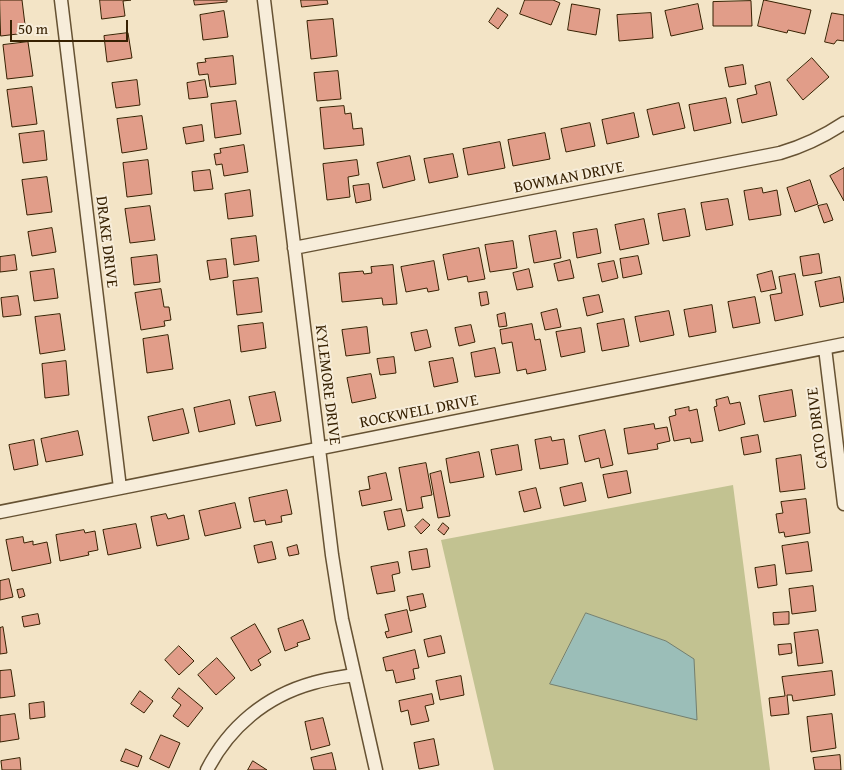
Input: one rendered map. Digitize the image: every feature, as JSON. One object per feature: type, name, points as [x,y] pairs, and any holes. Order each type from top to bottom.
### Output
[{"type":"street","name":"DRAKE DRIVE","points":[[61,0],[120,488]]},
{"type":"street","name":"KYLEMORE DRIVE","points":[[264,0],[318,448],[342,619],[376,770]]},
{"type":"street","name":"BOWMAN DRIVE","points":[[294,248],[780,153],[805,145],[826,135],[844,123]]},
{"type":"street","name":"ROCKWELL DRIVE","points":[[0,512],[844,344]]},
{"type":"street","name":"CATO DRIVE","points":[[825,348],[844,504]]},
{"type":"street","points":[[207,770],[230,735],[242,722],[264,705],[291,690],[315,682],[354,674]]},
{"type":"green space","points":[[733,485],[770,770],[494,770],[441,540]],"holes":[[[586,613],[666,641],[550,684]]]},
{"type":"water","points":[[586,613],[666,641],[694,659],[697,720],[550,684]]},
{"type":"building","points":[[0,0],[22,0],[26,33],[1,36]]},
{"type":"building","points":[[100,0],[131,0],[123,1],[125,16],[102,19]]},
{"type":"building","points":[[194,0],[227,0],[227,2],[195,5]]},
{"type":"building","points":[[301,0],[327,0],[328,4],[302,7]]},
{"type":"building","points":[[525,0],[553,0],[560,3],[551,25],[520,14]]},
{"type":"building","points":[[764,0],[811,10],[805,34],[788,30],[787,33],[758,26]]},
{"type":"building","points":[[751,1],[752,26],[713,26],[713,2]]},
{"type":"building","points":[[572,4],[600,9],[596,35],[568,30]]},
{"type":"building","points":[[698,4],[703,29],[671,36],[665,11]]},
{"type":"building","points":[[498,8],[508,15],[498,29],[489,22]]},
{"type":"building","points":[[224,11],[228,37],[203,40],[200,15]]},
{"type":"building","points":[[651,13],[653,38],[619,41],[617,15]]},
{"type":"building","points":[[832,13],[844,15],[844,41],[837,40],[834,44],[825,42]]},
{"type":"building","points":[[333,19],[337,56],[311,59],[307,21]]},
{"type":"building","points":[[128,33],[132,58],[107,62],[104,36]]},
{"type":"building","points":[[28,42],[33,76],[7,79],[3,45]]},
{"type":"building","points":[[233,56],[236,84],[210,87],[208,74],[199,75],[197,63],[206,62],[205,59]]},
{"type":"building","points":[[812,58],[829,77],[803,100],[787,80]]},
{"type":"building","points":[[743,65],[746,84],[729,87],[725,68]]},
{"type":"building","points":[[338,71],[341,99],[317,101],[314,73]]},
{"type":"building","points":[[137,80],[140,105],[116,108],[112,83]]},
{"type":"building","points":[[205,80],[208,97],[189,99],[187,83]]},
{"type":"building","points":[[770,82],[777,115],[742,123],[737,99],[757,94],[755,86]]},
{"type":"building","points":[[32,87],[37,124],[12,127],[7,90]]},
{"type":"building","points":[[726,98],[731,123],[694,131],[689,105]]},
{"type":"building","points":[[236,101],[241,134],[215,138],[211,104]]},
{"type":"building","points":[[679,103],[685,128],[653,135],[647,110]]},
{"type":"building","points":[[344,106],[345,114],[351,113],[353,129],[362,128],[364,145],[324,149],[320,108]]},
{"type":"building","points":[[634,113],[639,137],[607,144],[602,120]]},
{"type":"building","points":[[142,116],[147,149],[122,153],[117,119]]},
{"type":"building","points":[[590,123],[595,146],[566,152],[561,129]]},
{"type":"building","points":[[202,125],[204,141],[186,144],[183,128]]},
{"type":"building","points":[[44,131],[47,160],[23,163],[19,134]]},
{"type":"building","points":[[545,133],[550,159],[513,166],[508,140]]},
{"type":"building","points":[[500,142],[505,168],[468,175],[463,149]]},
{"type":"building","points":[[244,145],[248,172],[224,176],[222,164],[216,165],[214,154],[221,153],[220,149]]},
{"type":"building","points":[[453,154],[458,177],[429,183],[424,159]]},
{"type":"building","points":[[410,156],[415,180],[383,188],[377,163]]},
{"type":"building","points":[[148,160],[152,194],[127,197],[123,163]]},
{"type":"building","points":[[357,160],[359,175],[348,177],[350,197],[327,200],[323,164]]},
{"type":"building","points":[[844,168],[844,201],[830,176]]},
{"type":"building","points":[[210,170],[213,189],[194,191],[192,172]]},
{"type":"building","points":[[47,177],[52,212],[27,215],[22,180]]},
{"type":"building","points":[[810,180],[818,204],[795,212],[787,188]]},
{"type":"building","points":[[369,184],[371,200],[356,203],[353,186]]},
{"type":"building","points":[[762,188],[763,193],[777,190],[781,215],[749,220],[744,191]]},
{"type":"building","points":[[250,190],[253,216],[228,219],[225,194]]},
{"type":"building","points":[[728,199],[733,225],[706,230],[701,203]]},
{"type":"building","points":[[827,204],[833,220],[824,223],[818,206]]},
{"type":"building","points":[[150,206],[155,240],[130,243],[125,209]]},
{"type":"building","points":[[685,209],[690,236],[663,241],[658,214]]},
{"type":"building","points":[[644,219],[649,244],[620,250],[615,225]]},
{"type":"building","points":[[52,228],[56,252],[32,256],[28,232]]},
{"type":"building","points":[[597,229],[601,253],[577,258],[573,233]]},
{"type":"building","points":[[556,231],[561,258],[534,263],[529,236]]},
{"type":"building","points":[[256,236],[259,261],[234,265],[231,239]]},
{"type":"building","points":[[513,241],[517,268],[490,272],[485,245]]},
{"type":"building","points":[[479,248],[485,279],[468,282],[467,276],[448,280],[443,255]]},
{"type":"building","points":[[819,254],[822,273],[803,276],[800,257]]},
{"type":"building","points":[[15,255],[17,270],[0,272],[0,257]]},
{"type":"building","points":[[157,255],[160,282],[134,285],[131,258]]},
{"type":"building","points":[[638,256],[642,274],[623,278],[620,259]]},
{"type":"building","points":[[226,259],[228,277],[210,280],[207,261]]},
{"type":"building","points":[[570,260],[574,278],[558,281],[554,264]]},
{"type":"building","points":[[434,261],[439,290],[428,292],[427,288],[406,292],[401,267]]},
{"type":"building","points":[[614,261],[618,278],[602,282],[598,264]]},
{"type":"building","points":[[393,265],[397,304],[383,305],[382,298],[342,302],[339,273],[363,271],[364,274],[372,273],[371,267]]},
{"type":"building","points":[[54,269],[58,298],[34,301],[30,272]]},
{"type":"building","points":[[529,269],[533,287],[517,290],[513,273]]},
{"type":"building","points":[[772,271],[776,289],[761,292],[757,275]]},
{"type":"building","points":[[795,274],[803,315],[775,321],[770,295],[782,293],[779,277]]},
{"type":"building","points":[[840,277],[844,302],[820,307],[815,282]]},
{"type":"building","points":[[258,278],[262,312],[237,315],[233,281]]},
{"type":"building","points":[[161,289],[164,307],[169,307],[171,320],[164,321],[165,326],[141,330],[135,293]]},
{"type":"building","points":[[487,292],[489,304],[481,306],[479,293]]},
{"type":"building","points":[[599,295],[603,312],[587,316],[583,298]]},
{"type":"building","points":[[18,296],[21,315],[3,317],[1,298]]},
{"type":"building","points":[[755,297],[760,323],[733,328],[728,302]]},
{"type":"building","points":[[712,305],[716,332],[689,337],[684,310]]},
{"type":"building","points":[[557,309],[561,327],[545,330],[541,313]]},
{"type":"building","points":[[669,311],[674,335],[640,342],[635,317]]},
{"type":"building","points":[[505,313],[507,326],[499,327],[497,315]]},
{"type":"building","points":[[60,314],[65,350],[40,354],[35,317]]},
{"type":"building","points":[[624,319],[629,346],[602,351],[597,324]]},
{"type":"building","points":[[263,323],[266,348],[241,352],[238,326]]},
{"type":"building","points":[[532,324],[535,340],[540,339],[546,370],[527,374],[526,369],[517,371],[512,342],[502,344],[500,330]]},
{"type":"building","points":[[471,325],[475,342],[459,346],[455,328]]},
{"type":"building","points":[[367,327],[370,353],[346,356],[342,330]]},
{"type":"building","points":[[581,328],[585,352],[561,357],[556,332]]},
{"type":"building","points":[[427,330],[431,347],[415,351],[411,333]]},
{"type":"building","points":[[168,335],[173,369],[147,373],[143,339]]},
{"type":"building","points":[[495,348],[500,373],[475,377],[471,353]]},
{"type":"building","points":[[394,357],[396,373],[380,375],[377,359]]},
{"type":"building","points":[[453,358],[458,382],[434,387],[429,362]]},
{"type":"building","points":[[66,361],[69,395],[45,398],[42,364]]},
{"type":"building","points":[[371,374],[376,398],[352,403],[347,378]]},
{"type":"building","points":[[792,390],[796,416],[764,422],[759,396]]},
{"type":"building","points":[[275,392],[281,421],[256,426],[249,397]]},
{"type":"building","points":[[728,397],[730,404],[740,402],[745,424],[719,431],[714,407],[717,406],[716,400]]},
{"type":"building","points":[[230,400],[235,424],[199,432],[194,408]]},
{"type":"building","points":[[689,407],[689,411],[697,409],[703,441],[691,443],[690,438],[674,441],[669,417],[676,415],[675,410]]},
{"type":"building","points":[[183,409],[189,433],[153,441],[148,417]]},
{"type":"building","points":[[654,424],[655,429],[667,427],[670,441],[657,444],[658,449],[628,454],[624,429]]},
{"type":"building","points":[[605,430],[613,465],[601,468],[599,458],[585,462],[579,436]]},
{"type":"building","points":[[78,431],[83,455],[46,462],[41,439]]},
{"type":"building","points":[[758,435],[761,452],[744,455],[741,438]]},
{"type":"building","points":[[551,437],[552,441],[564,439],[568,464],[540,469],[535,440]]},
{"type":"building","points":[[34,440],[38,465],[14,470],[9,445]]},
{"type":"building","points":[[518,445],[522,470],[496,475],[491,450]]},
{"type":"building","points":[[479,452],[484,477],[450,483],[446,459]]},
{"type":"building","points":[[801,455],[805,489],[780,492],[776,459]]},
{"type":"building","points":[[426,463],[432,495],[421,497],[423,508],[407,511],[399,468]]},
{"type":"building","points":[[441,471],[450,516],[438,518],[430,474]]},
{"type":"building","points":[[627,471],[631,493],[608,498],[603,475]]},
{"type":"building","points":[[386,473],[392,500],[362,506],[359,491],[370,489],[368,477]]},
{"type":"building","points":[[582,483],[586,501],[564,506],[560,488]]},
{"type":"building","points":[[536,488],[541,508],[524,512],[519,492]]},
{"type":"building","points":[[287,490],[292,514],[281,516],[282,522],[266,525],[265,520],[254,522],[249,498]]},
{"type":"building","points":[[806,499],[810,533],[785,537],[784,532],[779,533],[776,514],[783,513],[781,502]]},
{"type":"building","points":[[235,503],[241,528],[205,536],[199,511]]},
{"type":"building","points":[[401,509],[405,526],[388,530],[384,512]]},
{"type":"building","points":[[166,514],[168,519],[184,515],[189,539],[157,546],[151,517]]},
{"type":"building","points":[[423,519],[430,525],[421,534],[415,527]]},
{"type":"building","points":[[443,523],[449,528],[444,535],[438,530]]},
{"type":"building","points":[[136,524],[141,548],[108,555],[103,530]]},
{"type":"building","points":[[84,530],[85,533],[95,531],[98,550],[88,552],[89,555],[60,561],[56,535]]},
{"type":"building","points":[[23,537],[24,543],[33,541],[33,545],[47,542],[51,563],[12,571],[6,540]]},
{"type":"building","points":[[272,542],[276,559],[258,563],[254,546]]},
{"type":"building","points":[[808,542],[812,571],[786,574],[782,546]]},
{"type":"building","points":[[297,545],[299,554],[289,556],[287,548]]},
{"type":"building","points":[[427,549],[430,567],[412,570],[409,552]]},
{"type":"building","points":[[398,562],[400,573],[392,575],[395,591],[377,594],[371,567]]},
{"type":"building","points":[[775,565],[777,585],[758,588],[755,568]]},
{"type":"building","points":[[9,579],[13,597],[0,600],[0,581]]},
{"type":"building","points":[[813,586],[816,611],[792,614],[789,589]]},
{"type":"building","points":[[23,589],[25,596],[19,598],[17,590]]},
{"type":"building","points":[[423,594],[426,607],[410,611],[407,597]]},
{"type":"building","points":[[407,610],[412,632],[387,638],[385,632],[389,631],[385,615]]},
{"type":"building","points":[[789,612],[789,624],[774,625],[773,613]]},
{"type":"building","points":[[38,614],[40,624],[24,627],[22,617]]},
{"type":"building","points":[[303,620],[310,639],[297,643],[298,646],[285,651],[278,629]]},
{"type":"building","points":[[255,624],[271,652],[258,660],[261,665],[251,671],[231,638]]},
{"type":"building","points":[[3,627],[7,653],[0,654],[0,628]]},
{"type":"building","points":[[818,630],[823,663],[798,666],[794,633]]},
{"type":"building","points":[[441,636],[445,653],[428,657],[424,640]]},
{"type":"building","points":[[791,644],[792,653],[779,655],[778,645]]},
{"type":"building","points":[[179,646],[194,661],[179,675],[165,660]]},
{"type":"building","points":[[415,650],[419,668],[413,669],[415,679],[396,683],[393,670],[386,671],[383,658]]},
{"type":"building","points":[[217,658],[235,678],[216,695],[198,675]]},
{"type":"building","points":[[11,670],[15,696],[0,698],[0,671]]},
{"type":"building","points":[[832,671],[835,695],[793,701],[792,695],[787,695],[789,714],[771,716],[769,698],[785,696],[782,677]]},
{"type":"building","points":[[461,676],[464,695],[440,700],[436,681]]},
{"type":"building","points":[[179,688],[203,708],[188,727],[173,716],[181,705],[172,698]]},
{"type":"building","points":[[140,691],[153,701],[144,713],[131,704]]},
{"type":"building","points":[[432,694],[434,704],[425,706],[429,721],[411,725],[408,710],[401,712],[399,701]]},
{"type":"building","points":[[44,702],[45,717],[30,719],[29,704]]},
{"type":"building","points":[[15,714],[19,739],[0,742],[0,716]]},
{"type":"building","points":[[832,714],[836,748],[811,752],[807,717]]},
{"type":"building","points":[[323,718],[330,745],[311,750],[305,722]]},
{"type":"building","points":[[161,735],[180,743],[169,768],[150,759]]},
{"type":"building","points":[[434,739],[439,765],[419,769],[414,743]]},
{"type":"building","points":[[126,749],[142,756],[138,767],[121,761]]},
{"type":"building","points":[[332,753],[336,770],[314,770],[311,758]]},
{"type":"building","points":[[840,755],[841,770],[815,770],[813,758]]},
{"type":"building","points":[[20,758],[21,770],[2,770],[1,761]]},
{"type":"building","points":[[253,761],[267,770],[248,770]]}]
